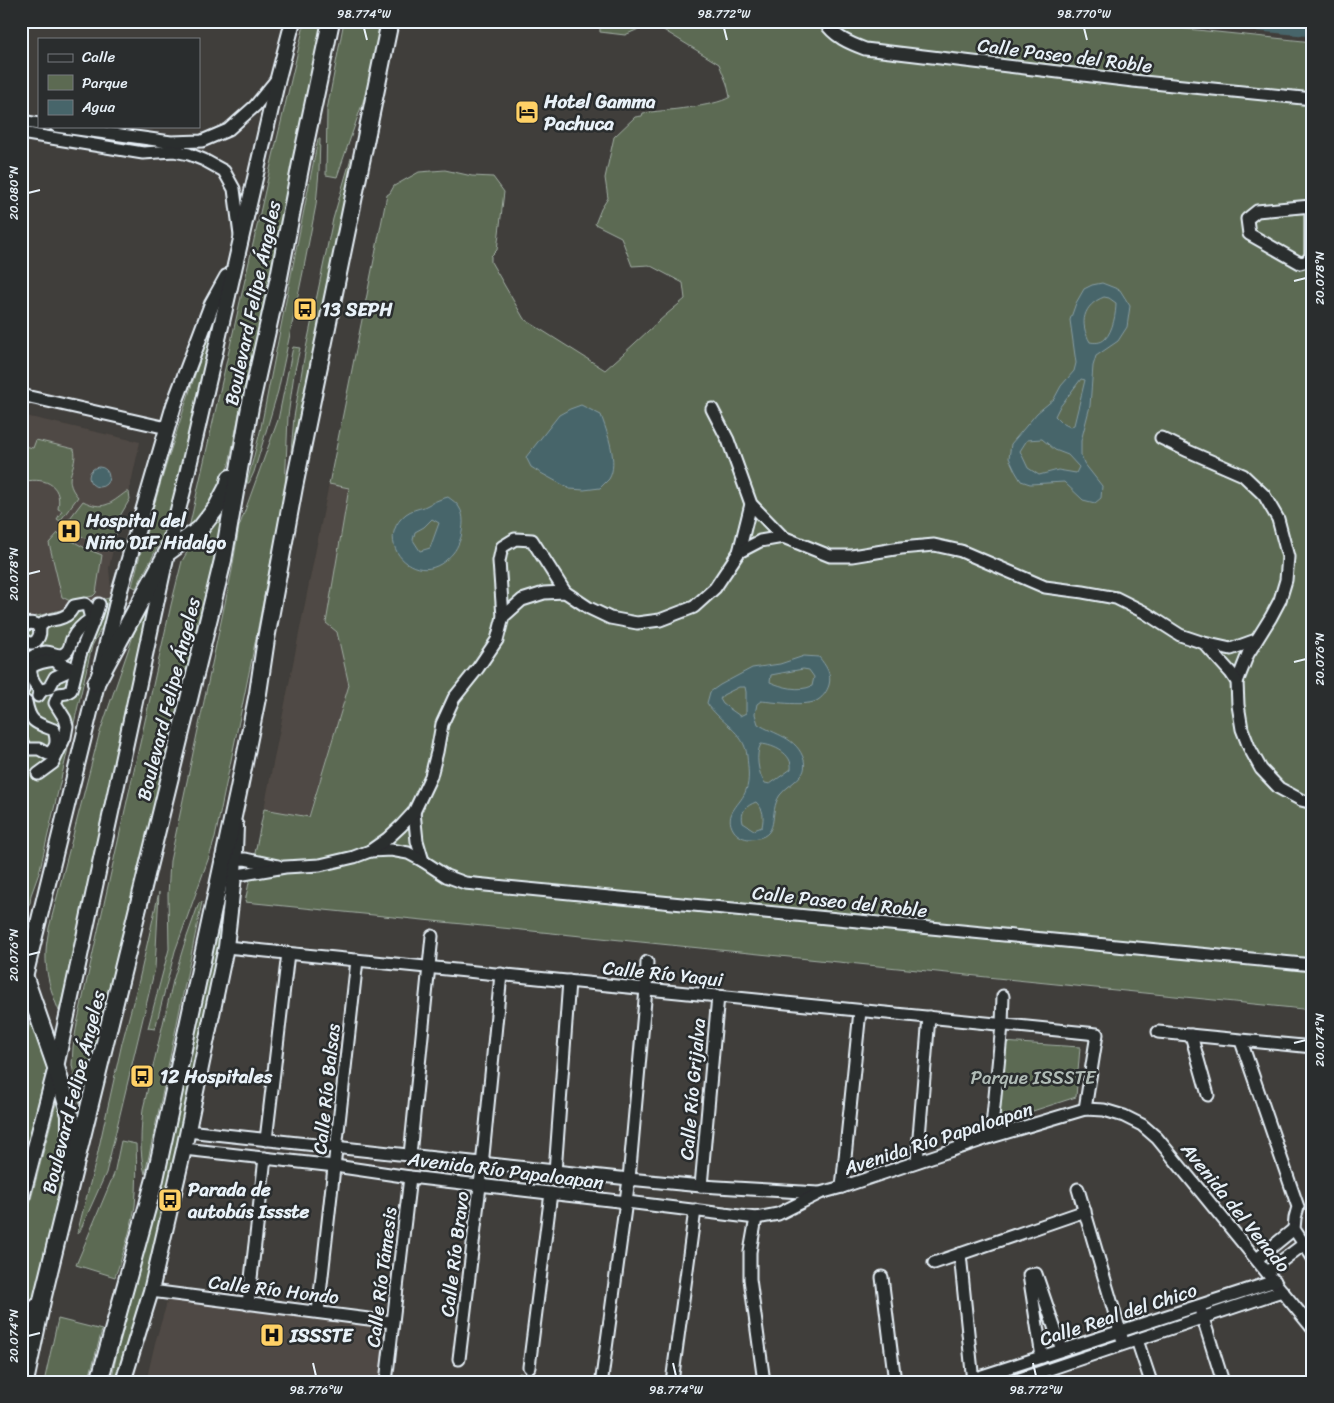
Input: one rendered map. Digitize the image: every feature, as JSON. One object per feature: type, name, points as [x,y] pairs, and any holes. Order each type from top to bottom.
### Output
[{"type":"highway","name":"Boulevard Felipe Ángeles","points":[[25,1382],[43,1296],[223,560],[250,407],[279,277],[331,21]]},
{"type":"highway","points":[[99,1382],[155,1179],[228,868],[238,793],[258,693],[294,487],[390,21]]},
{"type":"highway","points":[[96,683],[167,553],[200,529],[218,507],[228,486],[242,425],[250,407]]},
{"type":"highway","points":[[23,986],[56,1067],[70,1116],[70,1139],[58,1201],[57,1242]]},
{"type":"highway","points":[[21,1333],[43,1296]]},
{"type":"main road","points":[[21,1201],[56,1067],[167,553],[293,21]]},
{"type":"main road","points":[[23,986],[120,590],[174,404],[212,304],[235,260]]},
{"type":"main road","points":[[123,1380],[151,1291],[184,1149],[226,947],[228,868]]},
{"type":"street","name":"Calle Paseo del Roble","points":[[824,21],[827,27],[844,41],[865,49],[1133,81],[1313,99]]},
{"type":"street","points":[[70,128],[171,142],[202,142],[228,130],[255,106],[278,78]]},
{"type":"street","points":[[21,121],[38,124]]},
{"type":"street","points":[[21,132],[143,153],[174,151],[204,160],[224,171],[234,189],[240,241]]},
{"type":"street","points":[[1312,206],[1311,256],[1307,261],[1300,263],[1249,234],[1247,219],[1257,210],[1312,206]]},
{"type":"street","points":[[21,395],[167,428]]},
{"type":"street","points":[[712,409],[728,440],[751,504],[783,537],[830,556],[852,556],[934,545],[961,551],[1045,587],[1116,598],[1144,612],[1180,635],[1204,643],[1231,649],[1256,640]]},
{"type":"street","points":[[1161,438],[1243,475],[1264,495],[1278,519],[1288,557],[1286,580],[1280,600],[1248,654],[1237,682],[1238,705],[1242,728],[1249,747],[1262,769],[1279,788],[1302,800],[1313,803]]},
{"type":"street","points":[[228,868],[320,865],[354,857],[370,851],[387,839],[414,812],[431,776],[442,724],[454,698],[497,640],[503,617],[499,560],[502,547],[515,539],[532,540],[565,592],[589,608],[610,618],[637,624],[660,620],[694,606],[715,588],[739,552],[751,504]]},
{"type":"street","points":[[739,552],[760,541],[783,537]]},
{"type":"street","points":[[503,617],[522,600],[544,593],[565,592]]},
{"type":"street","points":[[21,741],[26,749],[39,749],[48,754],[53,751],[57,739],[54,730],[39,725],[28,714],[22,693],[24,667],[30,658],[47,652],[60,655],[66,653],[77,631],[84,623],[91,619],[88,607],[85,604],[74,606],[64,618],[42,623],[39,629],[40,638],[35,642],[28,642],[22,636]]},
{"type":"street","points":[[55,703],[59,694],[71,690],[80,654],[99,604]]},
{"type":"street","points":[[1204,643],[1237,682]]},
{"type":"street","points":[[22,693],[39,694],[55,703],[68,726],[66,737],[53,763],[38,774]]},
{"type":"street","points":[[414,812],[417,841],[423,861]]},
{"type":"street","name":"Calle Paseo del Roble","points":[[370,851],[391,850],[408,853],[446,876],[466,883],[1313,965]]},
{"type":"street","points":[[228,868],[245,859],[285,867]]},
{"type":"street","points":[[410,1156],[432,936]]},
{"type":"street","name":"Calle Río Yaqui","points":[[226,947],[1097,1034],[1084,1109]]},
{"type":"street","points":[[266,1140],[288,953]]},
{"type":"street","name":"Calle Río Balsas","points":[[318,1312],[357,960]]},
{"type":"street","points":[[602,1378],[629,1180],[647,962]]},
{"type":"street","name":"Calle Río Bravo","points":[[459,1359],[480,1186],[501,974]]},
{"type":"street","points":[[555,1172],[568,981]]},
{"type":"street","name":"Calle Río Grijalva","points":[[701,1186],[718,996]]},
{"type":"street","points":[[991,1136],[1003,996]]},
{"type":"street","points":[[842,1187],[860,1011]]},
{"type":"street","points":[[917,1161],[929,1018]]},
{"type":"street","points":[[1158,1032],[1313,1047]]},
{"type":"street","points":[[1191,1035],[1208,1095]]},
{"type":"street","points":[[1011,1382],[1202,1318],[1275,1281],[1310,1250],[1294,1229],[1298,1207],[1241,1041]]},
{"type":"street","name":"Avenida Río Papaloapan","points":[[184,1149],[756,1218],[778,1214],[820,1193],[991,1136],[1084,1109],[1104,1110],[1124,1116]]},
{"type":"street","name":"Avenida del Venado","points":[[1124,1116],[1142,1125],[1157,1138],[1313,1329]]},
{"type":"street","name":"Avenida Río Papaloapan","points":[[187,1131],[629,1180],[820,1193]]},
{"type":"street","points":[[248,1304],[266,1158]]},
{"type":"street","name":"Calle Río Támesis","points":[[386,1382],[410,1177]]},
{"type":"street","points":[[1078,1189],[1124,1344]]},
{"type":"street","points":[[529,1367],[551,1193]]},
{"type":"street","points":[[672,1382],[695,1210]]},
{"type":"street","points":[[934,1263],[1085,1211]]},
{"type":"street","points":[[756,1218],[750,1252],[750,1279],[764,1382]]},
{"type":"street","points":[[1257,1259],[1294,1229]]},
{"type":"street","points":[[960,1254],[973,1380]]},
{"type":"street","points":[[1042,1356],[1029,1275],[1036,1274],[1062,1350]]},
{"type":"street","points":[[882,1277],[895,1382]]},
{"type":"street","name":"Calle Real del Chico","points":[[973,1380],[1275,1281]]},
{"type":"street","name":"Calle Río Hondo","points":[[151,1291],[392,1322]]},
{"type":"street","points":[[1199,1306],[1223,1382]]},
{"type":"street","points":[[1137,1340],[1151,1382]]},
{"type":"shaded area","name":"Hospital del Niño DIF Hidalgo","points":[[21,415],[140,442],[129,492],[130,499],[120,516],[109,568],[111,590],[109,597],[21,619]]},
{"type":"shaded area","points":[[329,484],[349,487],[326,623],[337,632],[349,685],[308,817],[264,809]]},
{"type":"shaded area","points":[[21,944],[29,952],[36,976],[21,1032]]},
{"type":"shaded area","name":"ISSSTE","points":[[169,1296],[387,1327],[380,1382],[146,1382]]},
{"type":"green space","points":[[305,21],[326,21],[229,464],[223,481],[205,513],[189,528],[269,173]]},
{"type":"green space","points":[[344,21],[382,21],[368,87],[337,177],[326,175],[327,110]]},
{"type":"green space","points":[[600,21],[1110,21],[1313,42],[1313,1010],[245,902],[264,809],[309,817],[349,685],[337,632],[326,623],[349,488],[329,484],[387,195],[394,186],[419,172],[445,170],[472,176],[493,177],[504,192],[497,250],[491,256],[491,262],[524,319],[605,370],[685,299],[683,283],[649,265],[632,266],[621,237],[595,224],[608,198],[605,178],[614,137],[635,117],[642,116],[643,113],[701,106],[730,97],[727,84],[719,64],[652,23],[625,35],[600,32]]},
{"type":"green space","points":[[318,139],[320,139],[316,205],[303,272],[278,391],[254,472],[249,483],[247,483],[260,432]]},
{"type":"green space","points":[[351,158],[353,158],[294,453],[291,452],[294,417],[305,353],[333,219]]},
{"type":"green space","points":[[215,315],[220,316],[173,512],[164,535],[136,588],[132,586],[150,518]]},
{"type":"green space","points":[[293,347],[300,348],[288,416],[285,490],[215,838],[175,951],[155,1029],[148,1028],[169,949],[168,895],[170,861],[232,570],[239,527],[278,420]]},
{"type":"green space","points":[[21,437],[24,438],[25,446],[33,448],[36,440],[74,449],[75,456],[70,484],[78,497],[60,521],[57,519],[62,511],[58,509],[59,500],[54,487],[43,481],[21,482]]},
{"type":"green space","points":[[129,492],[130,499],[120,516],[113,547],[92,542],[64,526],[83,501],[96,506],[106,505]]},
{"type":"green space","points":[[227,502],[221,538],[83,1121],[72,1065],[73,1047],[171,605],[182,561],[193,542]]},
{"type":"green space","points":[[58,533],[102,555],[96,593],[93,596],[70,601],[62,597],[49,543]]},
{"type":"green space","points":[[109,598],[104,623],[92,646],[39,873],[30,903],[21,916],[21,620]]},
{"type":"green space","points":[[144,604],[152,606],[93,875],[59,1011],[51,990],[46,967],[49,928],[99,735]]},
{"type":"green space","points":[[225,879],[230,879],[223,946],[161,1233],[116,1382],[111,1382],[121,1333],[163,1178]]},
{"type":"green space","points":[[159,892],[155,968],[106,1173],[77,1234],[97,1156]]},
{"type":"green space","points":[[202,902],[145,1174],[141,1150],[143,1109],[173,981],[199,903]]},
{"type":"green space","points":[[33,1010],[51,1042],[41,1105],[21,1190],[21,1059]]},
{"type":"green space","name":"Parque ISSSTE","points":[[1002,1042],[1080,1047],[1076,1097],[996,1123]]},
{"type":"green space","points":[[61,1085],[71,1143],[47,1260],[36,1298],[21,1328],[21,1237]]},
{"type":"green space","points":[[121,1141],[136,1144],[136,1190],[131,1224],[115,1277],[76,1265],[114,1174]]},
{"type":"green space","points":[[58,1319],[102,1330],[88,1382],[44,1382]]},
{"type":"green space","points":[[519,1373],[588,1382],[517,1382]]},
{"type":"water","points":[[1102,283],[1120,290],[1130,306],[1127,327],[1118,341],[1096,356],[1093,366],[1090,406],[1081,441],[1081,455],[1084,463],[1102,486],[1101,498],[1095,503],[1083,500],[1064,482],[1030,484],[1021,481],[1009,458],[1011,444],[1037,413],[1054,399],[1061,386],[1074,371],[1076,363],[1070,320],[1076,303],[1084,289]],"holes":[[[1104,297],[1116,303],[1112,327],[1108,336],[1103,340],[1090,342],[1085,328],[1085,315],[1091,305]],[[1081,379],[1085,380],[1074,425],[1070,427],[1062,423],[1055,416]],[[1042,439],[1055,450],[1068,455],[1079,467],[1076,473],[1058,470],[1039,475],[1028,468],[1020,451],[1027,440]]]},
{"type":"water","points":[[581,405],[601,415],[611,447],[612,472],[609,479],[600,488],[570,489],[531,467],[526,457],[559,415]]},
{"type":"water","points":[[99,467],[106,470],[109,477],[106,484],[99,487],[92,484],[89,477],[92,470]]},
{"type":"water","points":[[448,497],[456,503],[462,514],[461,537],[457,548],[445,561],[433,568],[421,568],[410,565],[395,548],[393,536],[397,525],[406,514]],"holes":[[[432,519],[439,523],[430,548],[420,551],[413,540],[415,532]]]},
{"type":"water","points":[[804,656],[819,657],[826,667],[830,681],[824,695],[813,702],[791,704],[761,701],[757,704],[755,714],[758,724],[791,741],[801,752],[804,767],[800,777],[785,789],[776,802],[771,829],[760,838],[750,839],[739,836],[734,831],[730,819],[747,786],[748,769],[745,748],[737,734],[707,703],[710,692],[720,685],[752,668],[780,664]],"holes":[[[803,669],[809,670],[814,677],[812,686],[796,689],[770,682],[771,675]],[[739,687],[745,687],[746,713],[740,716],[723,704],[720,699],[723,695]],[[761,744],[782,751],[789,759],[791,769],[770,784],[765,783],[758,764]],[[756,802],[759,805],[763,816],[762,827],[754,830],[743,823],[742,819],[743,812]]]},
{"type":"waterway","points":[[1209,21],[1313,31]]},
{"type":"place","name":"Hotel Gamma Pachuca","points":[[527,112]]},
{"type":"place","name":"13 SEPH","points":[[305,309]]},
{"type":"place","name":"Hospital del Niño DIF Hidalgo","points":[[69,531]]},
{"type":"place","name":"12 Hospitales","points":[[142,1076]]},
{"type":"place","name":"Parada de autobús Issste","points":[[170,1200]]},
{"type":"place","name":"ISSSTE","points":[[272,1335]]}]
